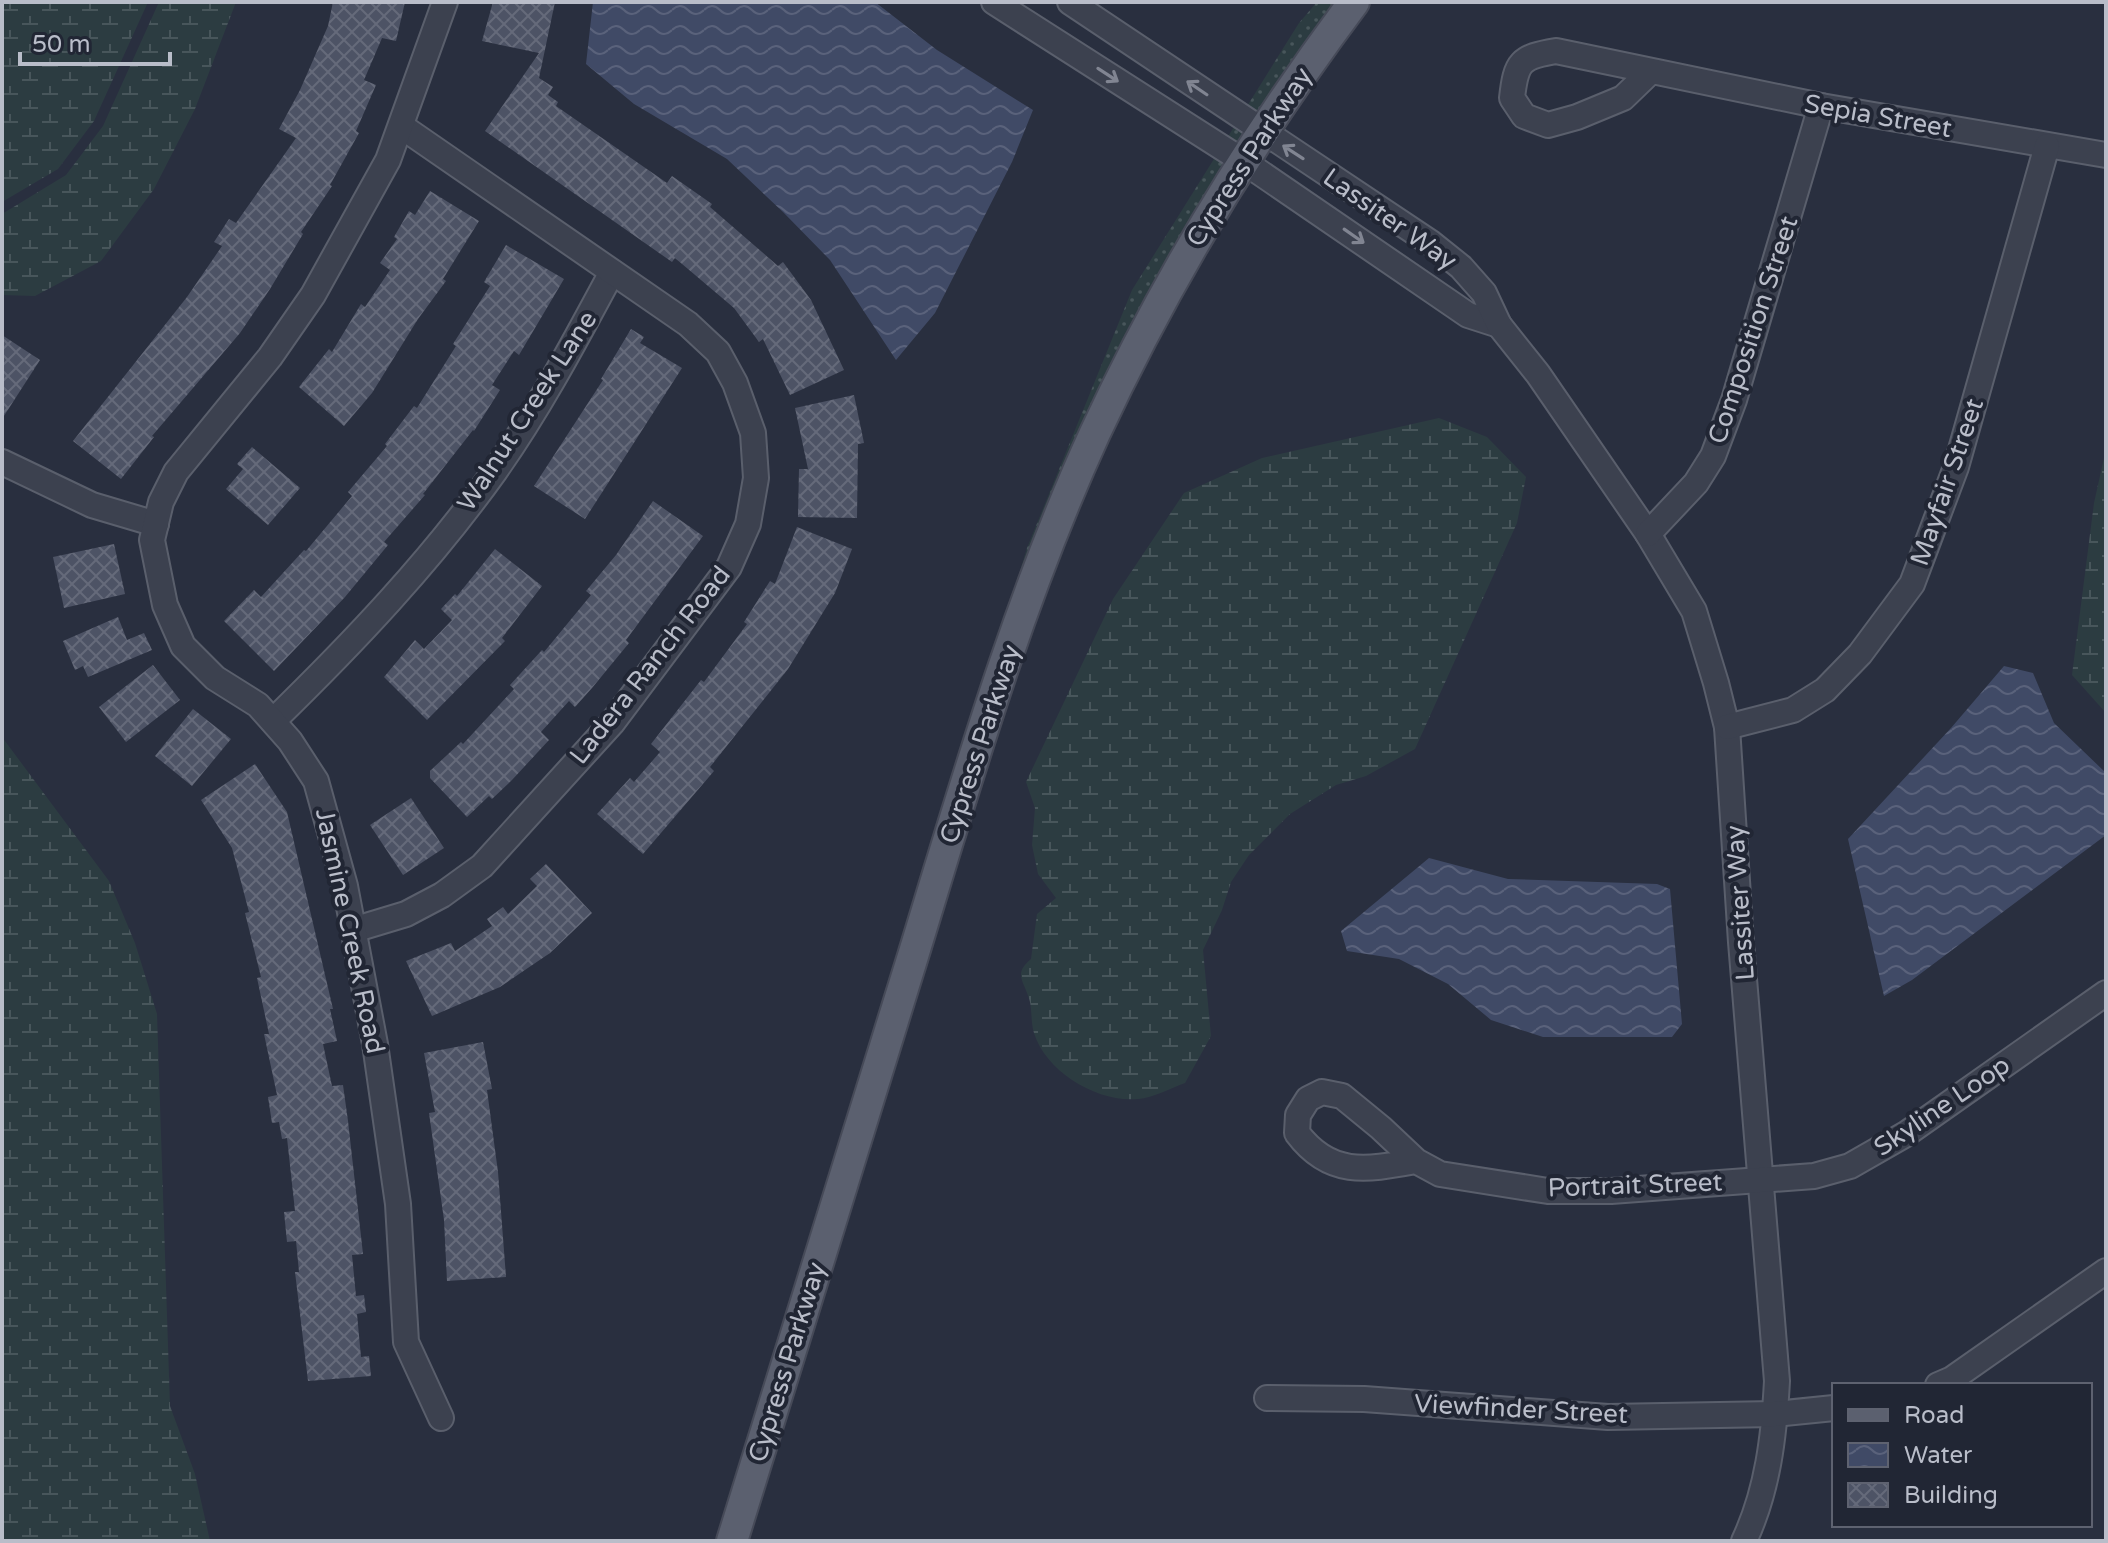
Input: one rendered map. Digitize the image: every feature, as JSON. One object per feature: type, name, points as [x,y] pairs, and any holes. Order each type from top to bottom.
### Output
[{"type":"main road","name":"Cypress Parkway","points":[[732,1541],[1022,613],[1066,500],[1120,381],[1188,252],[1262,132],[1354,2]]},
{"type":"street","name":"Jasmine Creek Road","points":[[441,1418],[406,1342],[398,1204],[375,1044],[331,828],[316,781],[290,741],[258,705],[215,678],[183,646],[165,605],[152,540],[161,502],[176,472],[270,357],[313,295],[388,160],[445,2]]},
{"type":"street","name":"Lassiter Way","points":[[994,2],[1243,161],[1468,315],[1499,325]]},
{"type":"street","points":[[1042,33],[1061,2]]},
{"type":"street","name":"Lassiter Way","points":[[1070,2],[1431,243],[1461,267],[1484,293],[1499,325],[1538,374],[1648,534],[1694,611],[1727,727],[1741,942],[1777,1381],[1773,1448],[1754,1519],[1744,1541]]},
{"type":"street","name":"Sepia Street","points":[[1650,72],[1623,98],[1548,125],[1524,116],[1512,98],[1515,71],[1531,55],[1556,51],[1821,106],[2106,155]]},
{"type":"street","name":"Composition Street","points":[[1648,534],[1696,483],[1713,456],[1734,400],[1821,106]]},
{"type":"street","name":"Ladera Ranch Road","points":[[353,930],[406,914],[442,895],[482,866],[612,723],[729,567],[748,524],[756,478],[753,433],[735,383],[718,352],[688,324],[401,126]]},
{"type":"street","name":"Mayfair Street","points":[[1727,727],[1793,710],[1825,690],[1860,654],[1912,584],[1956,467],[2047,146]]},
{"type":"street","name":"Walnut Creek Lane","points":[[273,721],[328,668],[414,575],[496,470],[574,344],[612,272]]},
{"type":"street","points":[[2,462],[92,505],[156,524]]},
{"type":"street","name":"Skyline Loop","points":[[1762,1179],[1814,1176],[1850,1166],[1906,1134],[2106,993]]},
{"type":"street","name":"Portrait Street","points":[[1416,1161],[1375,1169],[1333,1164],[1311,1152],[1297,1133],[1298,1115],[1308,1099],[1322,1092],[1342,1096],[1416,1161],[1440,1174],[1548,1191],[1611,1191],[1762,1179]]},
{"type":"street","points":[[1943,1383],[2106,1271]]},
{"type":"street","name":"Viewfinder Street","points":[[1267,1398],[1364,1399],[1608,1417],[1775,1414]]},
{"type":"street","points":[[1775,1414],[1832,1408]]},
{"type":"green space","points":[[2,2],[148,2],[94,121],[58,169],[2,202]]},
{"type":"green space","points":[[159,2],[236,2],[195,109],[154,189],[101,261],[35,296],[2,295],[2,214],[66,175],[103,126]]},
{"type":"green space","points":[[1317,2],[1339,2],[1256,120],[972,729],[1027,548],[1132,290],[1299,23]]},
{"type":"green space","points":[[1439,418],[1487,437],[1526,477],[1517,523],[1415,749],[1366,776],[1336,785],[1290,814],[1249,855],[1231,882],[1203,950],[1211,1036],[1185,1083],[1138,1099],[1107,1096],[1091,1090],[1062,1072],[1040,1047],[1022,979],[1022,970],[1031,959],[1037,914],[1056,898],[1038,874],[1032,845],[1035,808],[1026,782],[1113,599],[1184,493],[1262,458]]},
{"type":"green space","points":[[2106,449],[2106,713],[2072,675],[2094,503]]},
{"type":"green space","points":[[2,737],[109,881],[135,943],[157,1014],[170,1406],[195,1474],[210,1541],[2,1541]]},
{"type":"water","points":[[593,2],[875,2],[937,50],[1033,110],[1012,162],[935,313],[896,360],[830,260],[783,212],[727,159],[634,104],[586,64]]},
{"type":"water","points":[[2004,666],[2033,673],[2054,723],[2106,773],[2106,835],[1912,980],[1884,996],[1848,839]]},
{"type":"water","points":[[1429,858],[1508,879],[1657,884],[1670,889],[1682,1024],[1672,1037],[1543,1037],[1491,1020],[1448,984],[1399,959],[1347,951],[1341,931]]},
{"type":"building","points":[[333,2],[405,2],[396,41],[382,38],[364,80],[376,85],[356,131],[359,133],[332,186],[240,333],[152,436],[121,479],[73,441],[187,297],[222,246],[214,242],[229,219],[236,223],[296,138],[279,129],[328,26]]},
{"type":"building","points":[[493,2],[555,2],[539,78],[553,87],[548,95],[558,102],[556,106],[667,183],[672,176],[712,204],[710,207],[778,266],[783,262],[811,300],[844,370],[790,395],[763,339],[759,342],[734,308],[675,258],[672,262],[485,131],[539,53],[482,41]]},
{"type":"building","points":[[430,191],[479,221],[443,279],[446,281],[418,319],[372,393],[344,426],[299,387],[329,349],[332,352],[361,304],[365,307],[390,270],[380,263],[397,239],[394,237],[409,211],[415,215]]},
{"type":"building","points":[[506,245],[564,279],[519,355],[514,351],[492,385],[500,390],[474,431],[384,542],[388,545],[345,597],[274,671],[224,621],[254,590],[261,597],[306,551],[352,496],[348,492],[387,446],[385,444],[414,406],[417,408],[456,346],[453,344],[490,286],[484,282]]},
{"type":"building","points":[[631,329],[644,337],[640,343],[682,368],[585,519],[534,486],[603,380]]},
{"type":"building","points":[[2,335],[40,360],[2,419]]},
{"type":"building","points":[[854,395],[864,443],[858,444],[857,518],[798,517],[799,469],[808,469],[795,408]]},
{"type":"building","points":[[252,447],[300,488],[268,525],[226,489],[243,469],[237,464]]},
{"type":"building","points":[[653,501],[703,536],[626,640],[629,643],[592,688],[575,707],[569,701],[541,732],[549,740],[492,799],[489,796],[467,817],[430,778],[430,771],[461,742],[463,744],[514,689],[510,685],[542,650],[544,652],[591,595],[586,591],[616,555]]},
{"type":"building","points":[[797,527],[852,549],[835,593],[788,669],[710,767],[714,771],[643,854],[597,814],[630,778],[634,782],[660,752],[651,744],[701,680],[704,682],[747,624],[744,622],[770,581],[775,584]]},
{"type":"building","points":[[114,544],[125,594],[64,608],[53,557]]},
{"type":"building","points":[[495,549],[542,586],[502,638],[505,641],[427,720],[384,677],[415,640],[424,649],[452,620],[441,609],[455,594],[457,596]]},
{"type":"building","points":[[118,617],[127,640],[144,633],[152,650],[88,677],[83,666],[75,670],[63,641]]},
{"type":"building","points":[[153,665],[180,700],[126,742],[99,707]]},
{"type":"building","points":[[193,709],[231,739],[192,786],[155,756]]},
{"type":"building","points":[[255,764],[287,812],[333,1009],[330,1009],[337,1041],[323,1044],[332,1086],[343,1085],[363,1254],[352,1255],[356,1296],[364,1295],[366,1312],[357,1314],[361,1357],[369,1356],[371,1376],[308,1381],[295,1272],[299,1272],[296,1241],[287,1242],[284,1212],[295,1211],[287,1138],[282,1139],[279,1122],[272,1123],[268,1097],[277,1095],[264,1034],[269,1034],[257,978],[261,977],[245,913],[249,912],[232,848],[201,800]]},
{"type":"building","points":[[411,798],[444,848],[403,875],[370,825]]},
{"type":"building","points":[[546,864],[592,913],[550,953],[500,987],[432,1016],[406,961],[451,943],[455,951],[492,926],[487,919],[503,907],[508,914],[537,886],[530,879]]},
{"type":"building","points":[[483,1042],[492,1089],[487,1090],[498,1172],[506,1277],[447,1281],[444,1220],[429,1113],[435,1112],[424,1053]]}]
